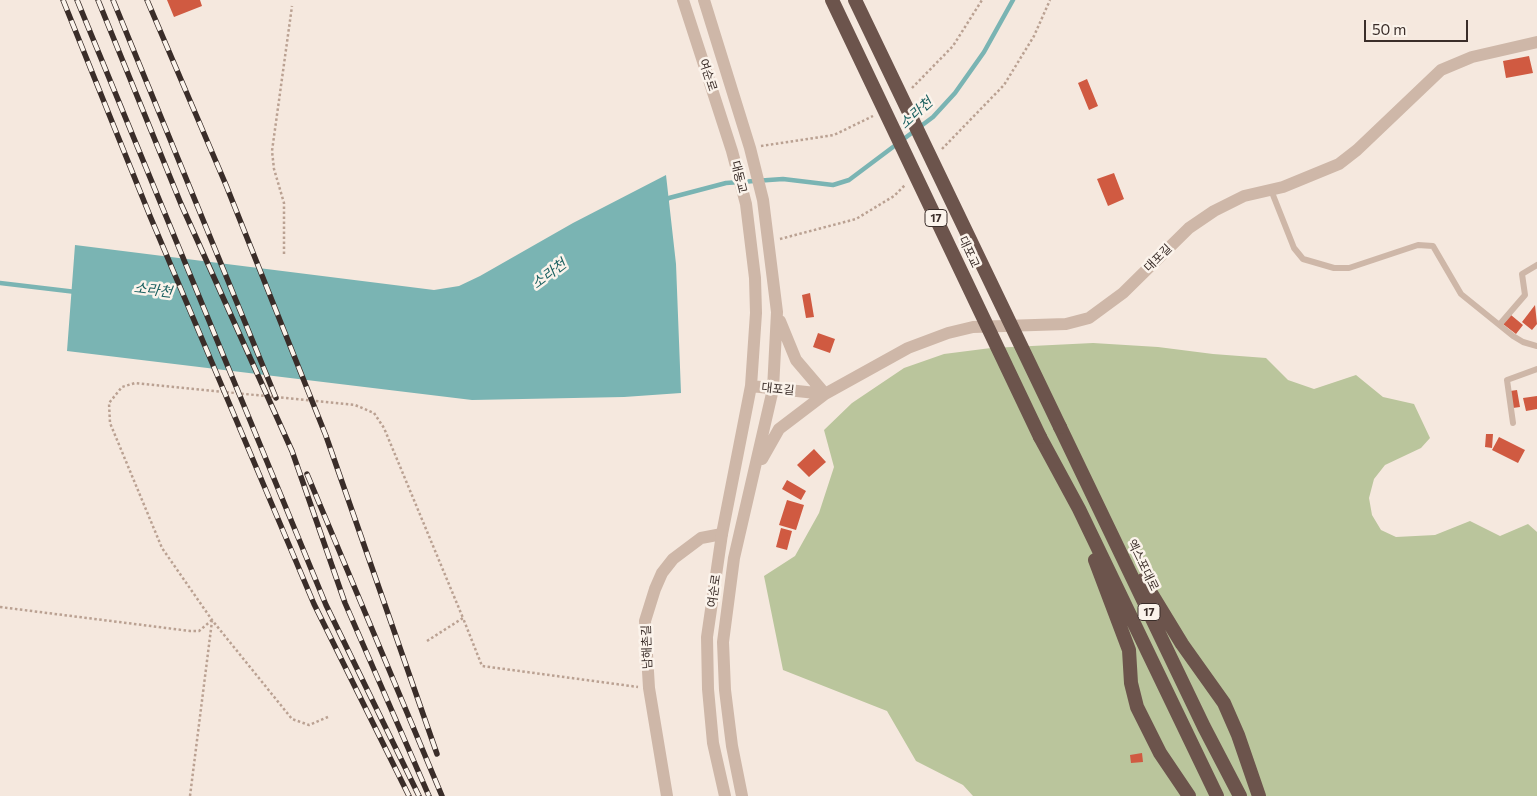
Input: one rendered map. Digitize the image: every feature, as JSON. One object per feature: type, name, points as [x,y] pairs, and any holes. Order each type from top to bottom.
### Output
[{"type":"highway","name":"대포교","points":[[832,0],[1040,437],[1079,509]]},
{"type":"highway","name":"대포교","points":[[855,0],[1060,427]]},
{"type":"highway","name":"엑스포대로","points":[[1060,427],[1240,796]]},
{"type":"highway","points":[[1097,503],[1182,644],[1224,703],[1238,735],[1260,796]]},
{"type":"highway","points":[[1079,509],[1102,580],[1129,650],[1132,683],[1137,707],[1160,753],[1189,796]]},
{"type":"highway","name":"17","points":[[1079,509],[1217,796]]},
{"type":"street","name":"여순로","points":[[683,0],[732,150]]},
{"type":"street","name":"여순로","points":[[704,0],[750,148]]},
{"type":"street","name":"대포길","points":[[751,386],[825,394],[908,348],[948,333],[973,327],[1066,324],[1088,318],[1123,293],[1200,220],[1244,196],[1271,190],[1310,177],[1339,164],[1357,150],[1441,70],[1472,57],[1537,42]]},
{"type":"street","name":"대동교","points":[[750,148],[763,200],[777,312]]},
{"type":"street","name":"대동교","points":[[732,150],[746,204],[755,278],[755,351]]},
{"type":"street","name":"여순로","points":[[742,796],[724,690],[723,642],[734,558],[773,389],[777,312]]},
{"type":"street","points":[[752,481],[779,429],[825,394],[796,360],[777,312]]},
{"type":"street","name":"여순로","points":[[724,796],[713,743],[707,637],[722,534],[751,386],[755,351]]},
{"type":"street","name":"남해촌길","points":[[667,796],[649,688],[645,621],[659,581],[673,559],[682,550],[701,538],[722,534]]},
{"type":"lane","points":[[1271,190],[1294,248],[1303,259],[1334,268],[1350,268],[1418,245],[1432,246],[1440,256],[1447,273],[1461,294],[1523,342],[1537,346]]},
{"type":"lane","points":[[1500,324],[1525,296],[1522,274],[1537,265]]},
{"type":"lane","points":[[1513,422],[1507,380],[1537,369]]},
{"type":"path","points":[[284,254],[284,203],[274,169],[272,151],[292,6]]},
{"type":"path","points":[[328,717],[309,725],[292,719],[212,620],[162,548],[110,422],[109,403],[116,392],[129,384],[355,405],[374,413],[384,428],[482,666],[649,688]]},
{"type":"path","points":[[0,607],[190,632],[199,631],[212,620]]},
{"type":"path","points":[[427,641],[463,618]]},
{"type":"path","points":[[190,796],[212,620]]},
{"type":"green space","points":[[1093,343],[1158,347],[1266,358],[1288,380],[1314,389],[1356,375],[1383,397],[1414,404],[1430,438],[1421,448],[1385,465],[1374,479],[1369,498],[1372,515],[1381,530],[1396,537],[1435,535],[1470,521],[1500,536],[1528,524],[1537,532],[1537,796],[973,796],[963,785],[916,761],[887,711],[783,670],[764,576],[795,556],[819,513],[834,467],[824,430],[852,403],[904,368],[944,354],[991,348]]},
{"type":"water","points":[[666,175],[676,264],[681,393],[624,397],[472,400],[67,351],[75,245],[434,290],[459,286],[480,276],[573,223]]},
{"type":"building","points":[[167,0],[200,0],[202,6],[174,17]]},
{"type":"building","points":[[1529,56],[1533,73],[1506,78],[1503,61]]},
{"type":"building","points":[[1087,79],[1098,106],[1089,110],[1078,83]]},
{"type":"building","points":[[1114,173],[1124,199],[1108,206],[1097,179]]},
{"type":"building","points":[[810,293],[814,317],[806,318],[802,295]]},
{"type":"building","points":[[1535,305],[1537,324],[1532,330],[1522,322]]},
{"type":"building","points":[[1511,315],[1523,325],[1516,334],[1503,324]]},
{"type":"building","points":[[818,333],[835,339],[830,353],[813,347]]},
{"type":"building","points":[[1517,390],[1520,407],[1513,408],[1510,391]]},
{"type":"building","points":[[1537,396],[1537,409],[1526,411],[1523,398]]},
{"type":"building","points":[[1486,434],[1493,434],[1492,448],[1485,447]]},
{"type":"building","points":[[1499,437],[1525,450],[1518,463],[1492,450]]},
{"type":"building","points":[[814,449],[826,462],[809,477],[797,465]]},
{"type":"building","points":[[787,480],[806,491],[801,500],[782,489]]},
{"type":"building","points":[[787,500],[804,505],[796,530],[779,525]]},
{"type":"building","points":[[781,528],[792,531],[787,550],[776,547]]},
{"type":"building","points":[[1142,753],[1143,762],[1131,763],[1130,755]]},
{"type":"waterway","name":"소라천","points":[[665,201],[669,198],[726,183],[783,179],[833,185],[849,180],[933,117],[955,93],[984,52],[1013,0]]},
{"type":"waterway","name":"소라천","points":[[0,283],[76,292]]},
{"type":"railway","points":[[63,0],[150,216],[314,604],[409,796]]},
{"type":"railway","points":[[77,0],[326,605],[419,796]]},
{"type":"railway","points":[[98,0],[181,204],[292,451],[345,603],[429,796]]},
{"type":"railway","points":[[113,0],[276,398]]},
{"type":"railway","points":[[147,0],[226,185],[326,436],[437,754]]},
{"type":"railway","points":[[307,474],[442,796]]}]
